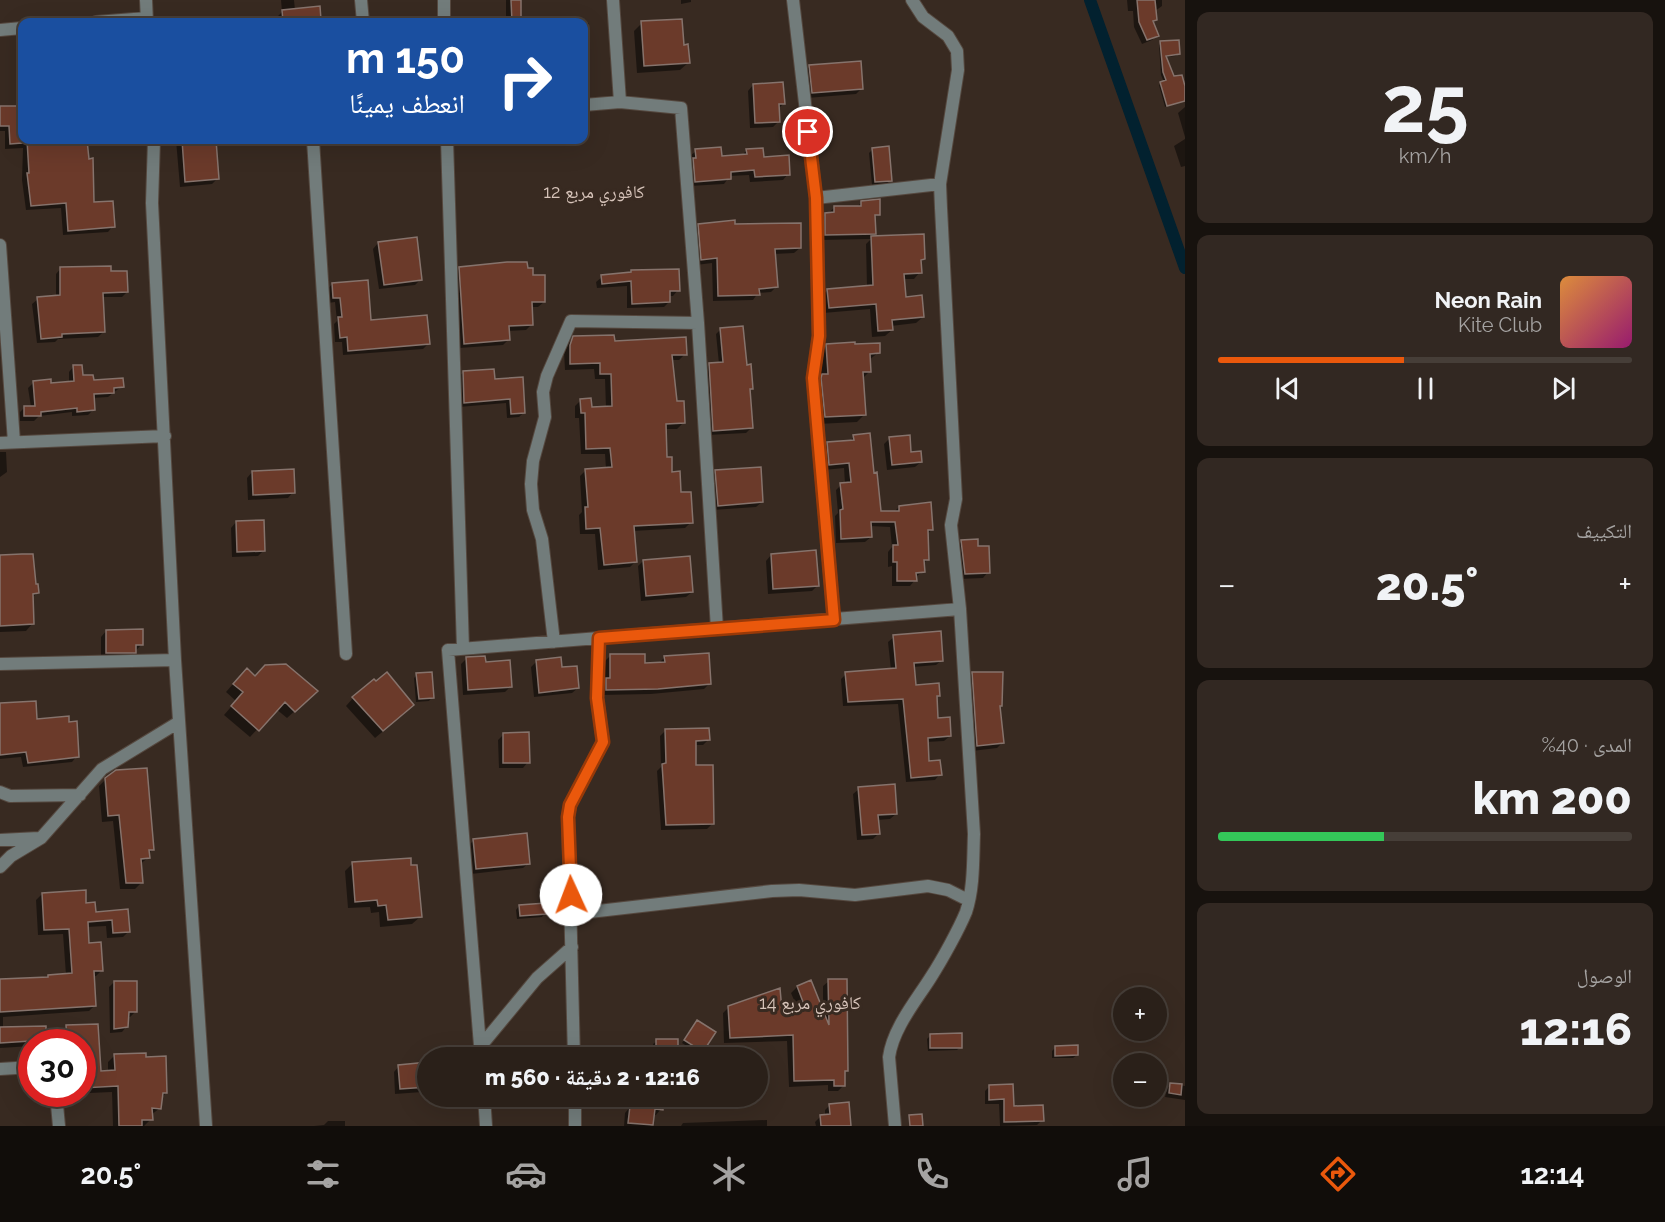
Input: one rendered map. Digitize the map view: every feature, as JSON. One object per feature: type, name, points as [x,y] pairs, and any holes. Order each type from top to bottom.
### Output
[{"type":"street","points":[[146,0],[147,18]]},
{"type":"street","points":[[361,0],[363,18]]},
{"type":"street","points":[[444,0],[444,18]]},
{"type":"street","points":[[613,0],[620,102]]},
{"type":"street","points":[[793,0],[816,198],[819,336],[813,378],[834,620]]},
{"type":"street","points":[[895,1126],[891,1047],[966,911],[973,864],[973,823],[960,609],[951,525],[956,499],[940,183],[958,70],[957,51],[948,36],[923,17],[912,0]]},
{"type":"street","points":[[0,30],[18,28]]},
{"type":"street","points":[[588,105],[620,102],[681,108],[698,323],[717,629]]},
{"type":"street","points":[[154,144],[152,202],[175,660],[206,1126]]},
{"type":"street","points":[[313,144],[346,654]]},
{"type":"street","points":[[447,144],[463,650]]},
{"type":"street","points":[[816,198],[940,183]]},
{"type":"street","points":[[0,245],[15,442]]},
{"type":"street","points":[[554,642],[542,539],[533,510],[531,484],[533,461],[544,417],[543,392],[547,376],[571,321],[698,323]]},
{"type":"street","points":[[0,443],[165,436]]},
{"type":"street","points":[[480,1047],[448,651],[960,609]]},
{"type":"street","points":[[574,1047],[568,817],[570,805],[603,742],[597,698],[599,638]]},
{"type":"street","points":[[0,664],[175,660]]},
{"type":"street","points":[[0,867],[11,856],[41,838],[102,769],[179,722]]},
{"type":"street","points":[[0,792],[10,796],[80,795]]},
{"type":"street","points":[[0,840],[41,838]]},
{"type":"street","points":[[572,914],[798,890],[855,895],[928,886],[948,890],[968,900]]},
{"type":"street","points":[[484,1047],[537,978],[572,947]]},
{"type":"street","points":[[0,1069],[18,1068]]},
{"type":"street","points":[[57,1107],[59,1126]]},
{"type":"street","points":[[485,1107],[486,1126]]},
{"type":"street","points":[[575,1107],[575,1126]]},
{"type":"building","points":[[511,0],[521,0],[521,18],[512,18]]},
{"type":"building","points":[[1137,0],[1155,0],[1157,20],[1153,21],[1159,36],[1147,40],[1139,22]]},
{"type":"building","points":[[320,6],[321,18],[283,18],[282,10]]},
{"type":"building","points":[[682,19],[684,45],[688,44],[690,63],[644,66],[641,21]]},
{"type":"building","points":[[1179,40],[1180,54],[1166,56],[1174,76],[1182,75],[1185,101],[1167,106],[1160,82],[1166,80],[1160,41]]},
{"type":"building","points":[[861,61],[863,89],[812,93],[809,65]]},
{"type":"building","points":[[783,82],[785,104],[779,104],[780,122],[755,123],[753,84]]},
{"type":"building","points":[[0,106],[17,106],[18,143],[10,144],[9,126],[0,126]]},
{"type":"building","points":[[27,144],[87,144],[89,159],[93,158],[94,202],[113,201],[115,227],[68,231],[66,203],[31,206],[27,173],[29,173]]},
{"type":"building","points":[[182,144],[216,144],[219,179],[185,182]]},
{"type":"building","points":[[889,146],[892,181],[875,182],[872,148]]},
{"type":"building","points":[[721,147],[722,156],[747,154],[746,149],[763,148],[764,157],[789,155],[790,175],[755,177],[754,170],[731,172],[731,179],[695,182],[693,158],[696,158],[695,149]]},
{"type":"building","points":[[880,199],[880,215],[875,215],[876,234],[825,235],[825,213],[834,212],[834,206],[861,206],[861,201]]},
{"type":"building","points":[[735,220],[735,224],[801,223],[801,248],[775,249],[778,287],[759,289],[760,295],[718,296],[717,258],[701,260],[698,224]]},
{"type":"building","points":[[924,234],[925,259],[921,260],[922,273],[904,274],[906,297],[922,295],[924,317],[892,320],[893,330],[878,331],[876,304],[829,308],[827,289],[873,285],[871,236]]},
{"type":"building","points":[[417,237],[422,280],[384,285],[378,242]]},
{"type":"building","points":[[527,262],[528,268],[533,268],[533,275],[545,275],[545,302],[532,302],[533,325],[509,326],[510,340],[464,344],[459,267]]},
{"type":"building","points":[[111,266],[111,271],[127,271],[128,292],[103,293],[105,332],[62,334],[62,337],[41,339],[37,297],[60,295],[60,267]]},
{"type":"building","points":[[679,269],[680,291],[670,291],[670,302],[632,304],[631,281],[602,284],[601,275],[631,272],[631,270]]},
{"type":"building","points":[[368,280],[371,320],[427,315],[430,344],[348,351],[347,337],[340,338],[338,317],[342,317],[340,298],[333,298],[332,283]]},
{"type":"building","points":[[743,326],[747,365],[751,364],[753,428],[713,431],[709,363],[723,362],[720,328]]},
{"type":"building","points":[[614,335],[615,341],[686,337],[687,355],[672,355],[677,401],[684,401],[685,423],[666,424],[667,457],[672,457],[672,472],[680,471],[681,492],[691,492],[693,523],[634,526],[637,562],[604,565],[600,528],[586,529],[585,507],[588,507],[585,469],[612,467],[610,448],[586,449],[585,413],[581,413],[580,399],[591,398],[592,407],[612,406],[611,374],[600,374],[600,363],[570,364],[570,345],[573,336]]},
{"type":"building","points":[[855,342],[855,344],[880,343],[880,353],[870,354],[871,372],[863,372],[866,415],[825,417],[821,378],[822,374],[828,374],[826,344]]},
{"type":"building","points":[[73,365],[82,365],[83,375],[93,375],[94,380],[123,378],[124,387],[114,388],[114,393],[94,394],[95,410],[77,412],[77,408],[41,412],[41,416],[24,416],[24,406],[35,406],[33,381],[51,379],[51,383],[74,381]]},
{"type":"building","points":[[494,369],[495,379],[523,377],[525,413],[511,414],[510,399],[464,403],[463,371]]},
{"type":"building","points":[[870,433],[881,511],[899,511],[899,506],[931,502],[933,530],[928,530],[929,560],[924,560],[925,572],[916,573],[917,581],[897,581],[897,562],[893,562],[893,545],[898,545],[895,522],[871,522],[872,537],[841,539],[840,510],[843,509],[840,483],[851,482],[849,463],[829,465],[827,442],[854,440],[853,435]]},
{"type":"building","points":[[910,435],[911,452],[921,451],[922,462],[892,465],[889,437]]},
{"type":"building","points":[[761,467],[763,502],[718,506],[715,470]]},
{"type":"building","points":[[294,469],[295,493],[253,495],[252,471]]},
{"type":"building","points":[[264,520],[265,551],[237,552],[236,521]]},
{"type":"building","points":[[978,539],[978,546],[989,546],[990,573],[965,574],[961,540]]},
{"type":"building","points":[[816,550],[819,586],[773,589],[771,554]]},
{"type":"building","points":[[33,554],[39,593],[33,594],[34,624],[0,626],[0,555]]},
{"type":"building","points":[[690,556],[693,592],[646,596],[643,560]]},
{"type":"building","points":[[143,629],[143,645],[136,645],[136,653],[106,653],[106,630]]},
{"type":"building","points":[[941,631],[943,661],[914,663],[916,685],[939,683],[938,718],[950,717],[951,736],[928,738],[929,761],[940,760],[942,775],[911,778],[903,699],[848,702],[845,672],[896,668],[893,635]]},
{"type":"building","points":[[709,653],[711,684],[658,689],[606,690],[606,678],[610,678],[610,654],[645,654],[645,663],[665,662],[664,656]]},
{"type":"building","points":[[485,656],[486,662],[510,660],[512,687],[468,690],[466,657]]},
{"type":"building","points":[[561,657],[562,667],[577,666],[579,688],[539,693],[536,660]]},
{"type":"building","points":[[286,664],[318,691],[295,712],[285,702],[259,731],[231,706],[243,692],[233,684],[247,668],[255,676],[265,665]]},
{"type":"building","points":[[387,672],[414,705],[383,731],[352,697],[374,679],[376,681]]},
{"type":"building","points":[[432,672],[434,698],[419,699],[416,673]]},
{"type":"building","points":[[972,672],[1003,672],[1002,706],[1000,706],[1004,743],[977,746]]},
{"type":"building","points":[[36,701],[37,719],[69,716],[69,722],[77,721],[79,757],[28,763],[26,752],[0,755],[0,703]]},
{"type":"building","points":[[709,728],[710,740],[696,741],[696,765],[713,765],[714,824],[666,825],[662,764],[666,763],[665,729]]},
{"type":"building","points":[[529,732],[530,763],[503,763],[503,733]]},
{"type":"building","points":[[147,768],[154,850],[149,850],[150,858],[141,859],[143,883],[126,883],[119,815],[108,816],[105,778],[116,770]]},
{"type":"building","points":[[895,784],[897,814],[878,815],[880,834],[862,835],[858,787]]},
{"type":"building","points":[[527,833],[530,864],[476,869],[473,839]]},
{"type":"building","points":[[411,858],[411,865],[417,865],[422,917],[388,920],[386,905],[378,906],[377,900],[355,902],[352,862]]},
{"type":"building","points":[[86,890],[86,903],[95,902],[96,912],[128,909],[130,932],[113,933],[112,920],[88,922],[89,943],[101,942],[103,971],[94,971],[96,1006],[0,1012],[0,979],[48,977],[48,975],[72,973],[69,929],[44,930],[42,893]]},
{"type":"building","points":[[546,903],[547,914],[520,916],[519,905]]},
{"type":"building","points":[[828,979],[847,979],[848,1071],[845,1071],[845,1086],[834,1086],[834,1080],[794,1081],[793,1035],[730,1038],[728,1006],[780,988],[782,1011],[806,1010],[797,986],[811,980],[829,1025]]},
{"type":"building","points":[[114,981],[137,981],[137,1012],[129,1012],[128,1027],[114,1029]]},
{"type":"building","points":[[697,1020],[716,1032],[706,1047],[695,1047],[684,1040]]},
{"type":"building","points":[[98,1024],[101,1071],[115,1070],[114,1054],[146,1053],[146,1057],[166,1056],[167,1093],[163,1093],[161,1109],[152,1108],[153,1120],[142,1120],[142,1126],[119,1126],[118,1086],[96,1087],[96,1029],[66,1029],[66,1025]]},
{"type":"building","points":[[46,1026],[46,1029],[18,1029],[18,1042],[0,1043],[0,1027]]},
{"type":"building","points":[[962,1033],[962,1048],[930,1048],[930,1034]]},
{"type":"building","points":[[656,1039],[678,1039],[678,1047],[656,1047]]},
{"type":"building","points":[[1078,1045],[1078,1055],[1055,1056],[1055,1046]]},
{"type":"building","points":[[417,1063],[417,1088],[400,1089],[398,1065]]},
{"type":"building","points":[[1170,1083],[1182,1084],[1181,1095],[1169,1093]]},
{"type":"building","points":[[1013,1084],[1014,1106],[1043,1105],[1044,1121],[1004,1122],[1004,1099],[989,1100],[989,1085]]},
{"type":"building","points":[[849,1102],[851,1126],[821,1126],[820,1115],[830,1114],[829,1104]]},
{"type":"building","points":[[630,1107],[663,1107],[663,1110],[655,1109],[653,1125],[628,1123]]},
{"type":"building","points":[[922,1114],[923,1126],[910,1126],[909,1115]]},
{"type":"waterway","points":[[1090,0],[1185,268]]},
{"type":"district","name":"كافوري مربع 12","points":[[594,192]]},
{"type":"district","name":"كافوري مربع 14","points":[[810,1003]]},
{"type":"route","points":[[571,895],[568,817],[570,805],[603,742],[597,698],[599,638],[834,620],[813,378],[819,336],[816,198],[808,132]]}]
